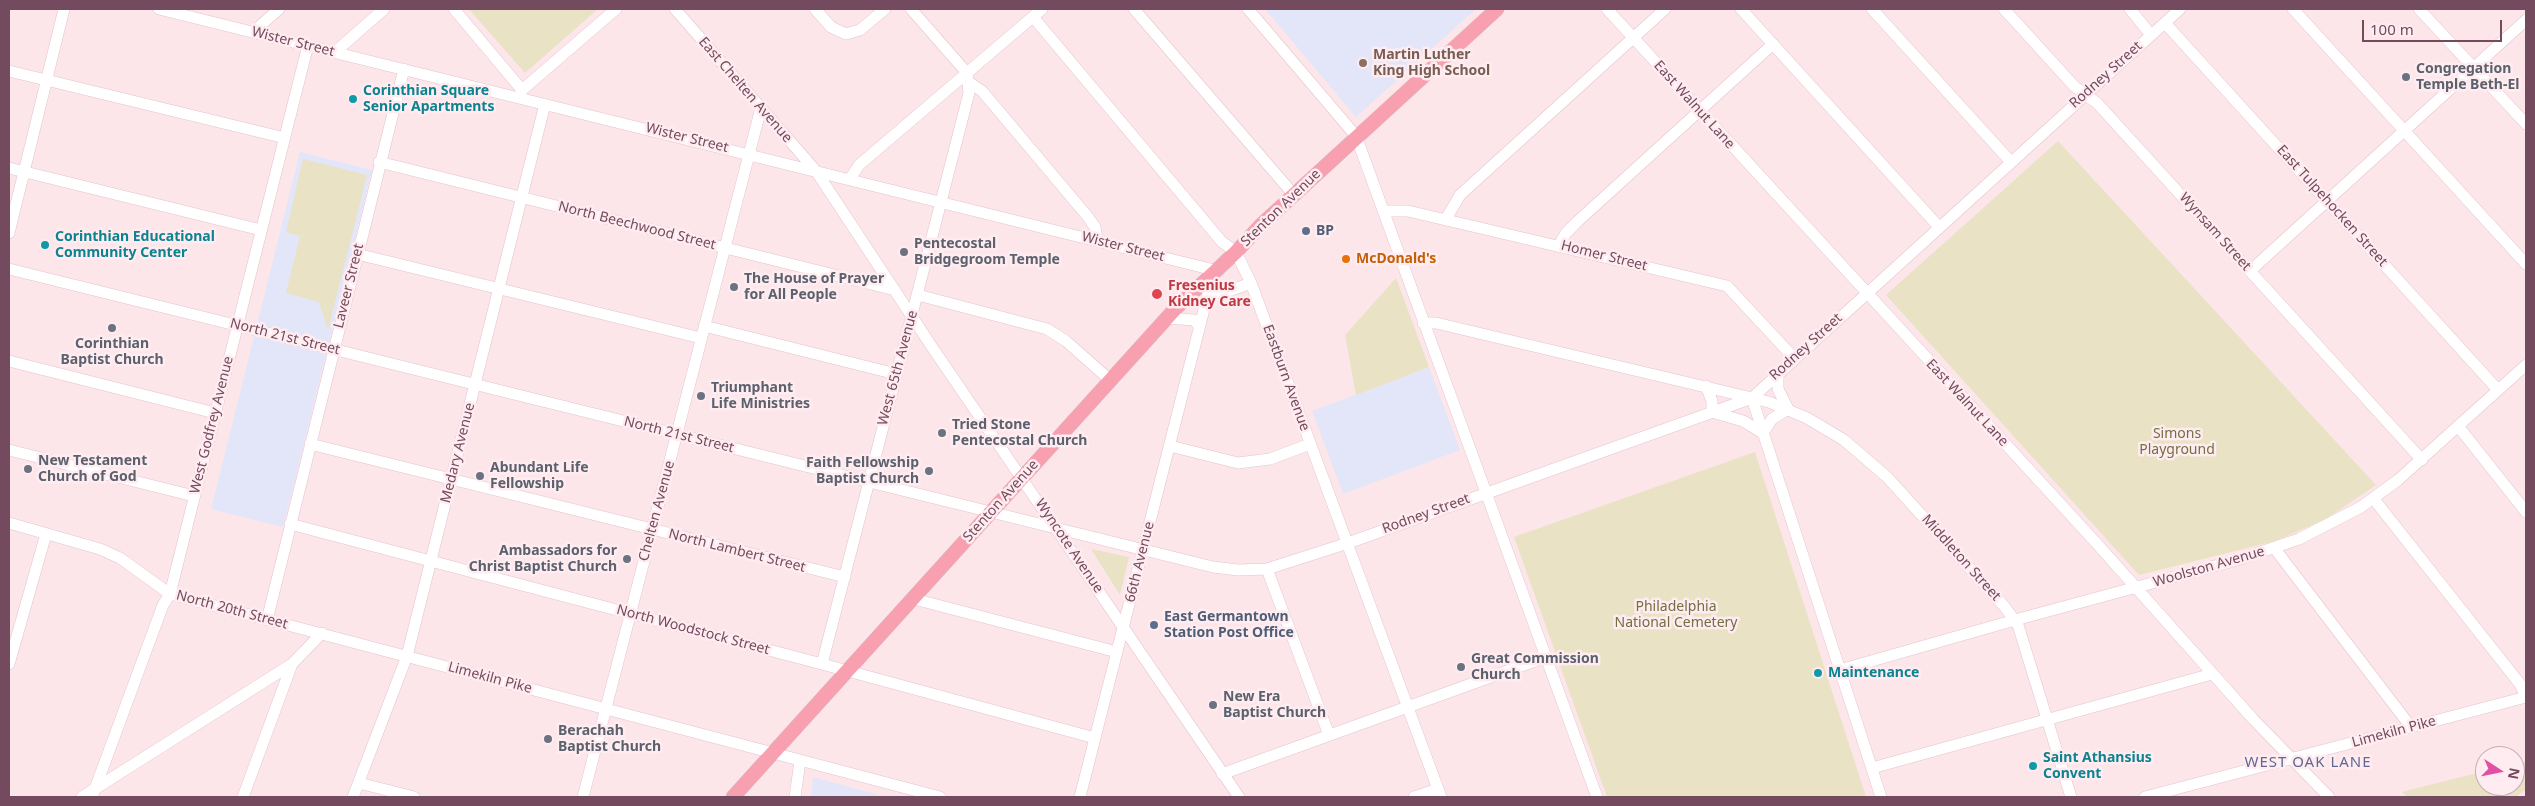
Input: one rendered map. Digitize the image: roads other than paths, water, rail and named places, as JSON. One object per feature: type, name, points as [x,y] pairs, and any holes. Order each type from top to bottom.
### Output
[{"type":"main road","name":"Stenton Avenue","points":[[733,797],[1167,318],[1214,270],[1236,252],[1261,225],[1356,136],[1497,9]]},
{"type":"street","points":[[9,234],[64,9]]},
{"type":"street","points":[[253,32],[279,9]]},
{"type":"street","points":[[335,52],[384,9]]},
{"type":"street","points":[[454,9],[521,94],[616,9]]},
{"type":"street","name":"East Chelten Avenue","points":[[675,9],[816,171]]},
{"type":"street","points":[[815,9],[831,27],[846,34],[860,30],[885,9]]},
{"type":"street","points":[[912,9],[968,78],[982,91],[1088,217],[1095,227],[1097,240]]},
{"type":"street","points":[[1134,9],[1294,195]]},
{"type":"street","points":[[1248,9],[1356,136],[1597,797]]},
{"type":"street","name":"East Walnut Lane","points":[[1607,9],[2136,587],[2212,674],[2329,797]]},
{"type":"street","points":[[1446,219],[1460,195],[1665,9]]},
{"type":"street","points":[[1741,9],[1939,227]]},
{"type":"street","points":[[1872,9],[2011,162]]},
{"type":"street","name":"Wynsam Street","points":[[2004,9],[2075,87],[2097,103],[2422,460]]},
{"type":"street","points":[[2130,9],[2151,35]]},
{"type":"street","name":"Rodney Street","points":[[1348,543],[1485,492],[1752,398],[2180,9]]},
{"type":"street","points":[[2293,9],[2526,264]]},
{"type":"street","points":[[2418,9],[2526,124]]},
{"type":"street","name":"Wister Street","points":[[167,10],[404,69],[521,94],[545,104],[1214,270]]},
{"type":"street","points":[[850,179],[859,165],[968,78],[1037,13]]},
{"type":"street","name":"Eastburn Avenue","points":[[1037,13],[1223,242],[1236,252],[1251,283],[1440,793]]},
{"type":"street","points":[[2250,271],[2526,20]]},
{"type":"street","name":"East Tulpehocken Street","points":[[2165,23],[2498,390]]},
{"type":"street","points":[[1559,245],[1566,233],[1578,221],[1773,44]]},
{"type":"street","name":"West Godfrey Avenue","points":[[93,793],[163,604],[170,594],[308,45]]},
{"type":"street","name":"Laveer Street","points":[[267,620],[404,69]]},
{"type":"street","points":[[9,71],[285,138]]},
{"type":"street","name":"West 65th Avenue","points":[[822,664],[911,313],[918,295],[969,97],[968,78]]},
{"type":"street","name":"Medary Avenue","points":[[353,797],[407,656],[545,104]]},
{"type":"street","name":"Chelten Avenue","points":[[583,797],[761,108]]},
{"type":"street","name":"North Beechwood Street","points":[[380,162],[895,290]]},
{"type":"street","points":[[9,168],[261,230]]},
{"type":"street","name":"Wyncote Avenue","points":[[816,171],[1239,797]]},
{"type":"street","name":"Homer Street","points":[[1384,211],[1408,210],[1727,286],[1794,358]]},
{"type":"street","points":[[357,254],[701,338]]},
{"type":"street","name":"North 21st Street","points":[[9,269],[1143,549],[1213,568],[1267,570],[1348,543]]},
{"type":"street","name":"66th Avenue","points":[[1080,797],[1214,270]]},
{"type":"street","points":[[1206,298],[1251,283]]},
{"type":"street","points":[[918,295],[1048,329],[1066,341],[1111,381]]},
{"type":"street","points":[[1167,318],[1188,318],[1194,320],[1199,326]]},
{"type":"street","points":[[1423,323],[1436,323],[1752,398],[1881,797]]},
{"type":"street","points":[[704,326],[896,374]]},
{"type":"street","points":[[9,361],[215,413]]},
{"type":"street","name":"Woolston Avenue","points":[[1840,670],[2275,549],[2326,527],[2373,498],[2422,460],[2498,390],[2524,371]]},
{"type":"street","points":[[1763,433],[1772,419],[1788,409],[1778,389],[1778,374]]},
{"type":"street","points":[[1706,386],[1712,401],[1712,412],[1743,421],[1763,433]]},
{"type":"street","name":"Middleton Street","points":[[1752,398],[1788,409],[1824,426],[1872,462],[2015,620],[2022,636],[2048,718],[2071,797]]},
{"type":"street","points":[[2458,426],[2526,512]]},
{"type":"street","name":"North Lambert Street","points":[[310,444],[845,577]]},
{"type":"street","points":[[1170,446],[1238,463],[1267,460],[1310,444]]},
{"type":"street","points":[[9,450],[194,496]]},
{"type":"street","points":[[2373,498],[2520,684],[2526,697]]},
{"type":"street","name":"North 20th Street","points":[[9,523],[100,549],[126,560],[170,594],[322,633]]},
{"type":"street","name":"North Woodstock Street","points":[[290,524],[631,613],[1095,738]]},
{"type":"street","points":[[9,664],[46,534]]},
{"type":"street","points":[[2275,549],[2411,727]]},
{"type":"street","points":[[1267,570],[1329,735]]},
{"type":"street","points":[[914,599],[1117,652]]},
{"type":"street","points":[[82,797],[93,793],[113,776],[292,664],[322,633]]},
{"type":"street","name":"Limekiln Pike","points":[[322,633],[940,797]]},
{"type":"street","points":[[1222,774],[1546,657]]},
{"type":"street","points":[[243,797],[292,664]]},
{"type":"street","points":[[1872,768],[2212,674]]},
{"type":"street","name":"Limekiln Pike","points":[[2145,797],[2526,697]]},
{"type":"street","points":[[794,797],[800,761]]},
{"type":"street","points":[[359,783],[414,797]]},
{"type":"street","points":[[1414,797],[1440,793]]},
{"type":"place","name":"Martin Luther King High School","points":[[1363,63]]},
{"type":"place","name":"Congregation Temple Beth-El","points":[[2406,77]]},
{"type":"place","name":"Corinthian Square Senior Apartments","points":[[353,99]]},
{"type":"place","name":"BP","points":[[1306,231]]},
{"type":"place","name":"Corinthian Educational Community Center","points":[[45,245]]},
{"type":"place","name":"Pentecostal Bridgegroom Temple","points":[[904,252]]},
{"type":"place","name":"McDonald's","points":[[1346,259]]},
{"type":"place","name":"The House of Prayer for All People","points":[[734,287]]},
{"type":"place","name":"Fresenius Kidney Care","points":[[1157,294]]},
{"type":"place","name":"Corinthian Baptist Church","points":[[112,328]]},
{"type":"place","name":"Triumphant Life Ministries","points":[[701,396]]},
{"type":"place","name":"Tried Stone Pentecostal Church","points":[[942,433]]},
{"type":"place","name":"New Testament Church of God","points":[[28,469]]},
{"type":"place","name":"Faith Fellowship Baptist Church","points":[[929,471]]},
{"type":"place","name":"Abundant Life Fellowship","points":[[480,476]]},
{"type":"place","name":"Ambassadors for Christ Baptist Church","points":[[627,559]]},
{"type":"place","name":"East Germantown Station Post Office","points":[[1154,625]]},
{"type":"place","name":"Great Commission Church","points":[[1461,667]]},
{"type":"place","name":"Maintenance","points":[[1818,673]]},
{"type":"place","name":"New Era Baptist Church","points":[[1213,705]]},
{"type":"place","name":"Berachah Baptist Church","points":[[548,739]]},
{"type":"place","name":"Saint Athansius Convent","points":[[2033,766]]},
{"type":"district","name":"WEST OAK LANE","points":[[2308,763]]},
{"type":"park label","name":"Simons Playground","points":[[2177,442]]},
{"type":"park label","name":"Philadelphia National Cemetery","points":[[1676,616]]}]
